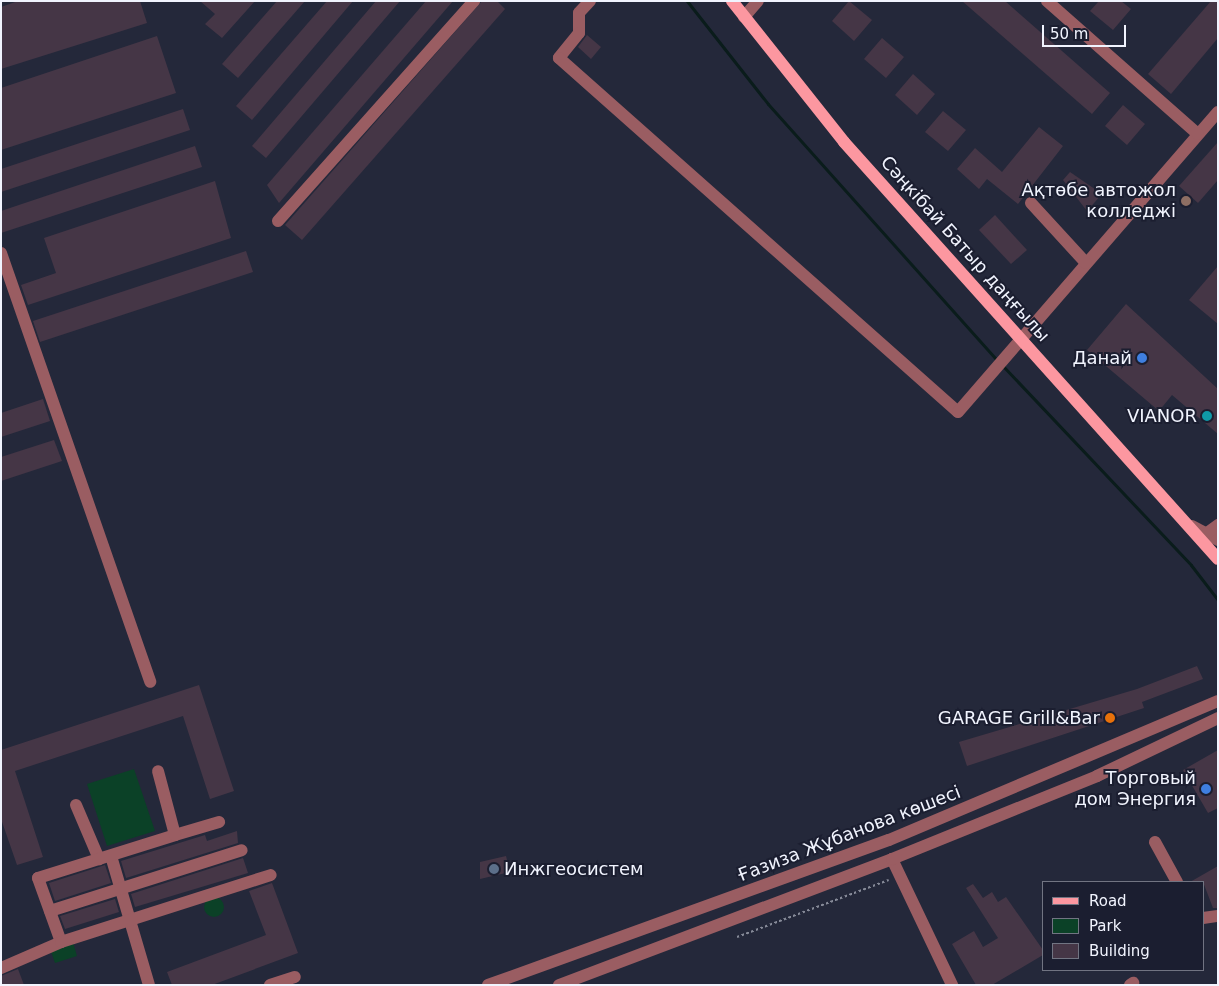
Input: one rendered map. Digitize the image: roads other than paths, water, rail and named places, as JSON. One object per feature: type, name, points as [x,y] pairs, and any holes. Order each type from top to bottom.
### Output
[{"type":"main road","name":"Сәңкібай Батыр даңғылы","points":[[732,1],[844,142],[1192,526],[1218,559]]},
{"type":"street","points":[[278,221],[474,1]]},
{"type":"street","points":[[590,1],[579,13],[578,33],[559,58],[958,412],[1218,112]]},
{"type":"street","points":[[744,16],[758,1]]},
{"type":"street","points":[[1047,1],[1198,134]]},
{"type":"street","points":[[1031,203],[1086,263]]},
{"type":"street","points":[[1,253],[150,682]]},
{"type":"street","points":[[1192,526],[1212,536],[1218,525]]},
{"type":"street","name":"Ғазиза Жұбанова көшесі","points":[[488,985],[890,840],[1090,758],[1218,701]]},
{"type":"street","name":"Ғазиза Жұбанова көшесі","points":[[559,985],[892,859],[1097,776],[1218,718]]},
{"type":"street","points":[[1090,758],[1097,776]]},
{"type":"street","points":[[158,771],[175,835]]},
{"type":"street","points":[[76,805],[122,889],[149,985]]},
{"type":"street","points":[[61,942],[38,878],[219,822]]},
{"type":"street","points":[[1154,842],[1177,881]]},
{"type":"street","points":[[50,911],[242,850]]},
{"type":"street","points":[[892,859],[952,985]]},
{"type":"street","points":[[1,968],[61,942],[132,922],[271,875]]},
{"type":"street","points":[[1204,918],[1218,916]]},
{"type":"street","points":[[270,985],[295,977]]},
{"type":"waterway","points":[[687,1],[768,104],[998,361]]},
{"type":"waterway","points":[[1002,365],[1191,565],[1218,600]]},
{"type":"place","name":"Ақтөбе автожол колледжі","points":[[1186,201]]},
{"type":"place","name":"Данай","points":[[1142,358]]},
{"type":"place","name":"VIANOR","points":[[1207,416]]},
{"type":"place","name":"GARAGE Grill&Bar","points":[[1110,718]]},
{"type":"place","name":"Торговый дом Энергия","points":[[1206,789]]},
{"type":"place","name":"Инжгеосистем","points":[[494,869]]}]
